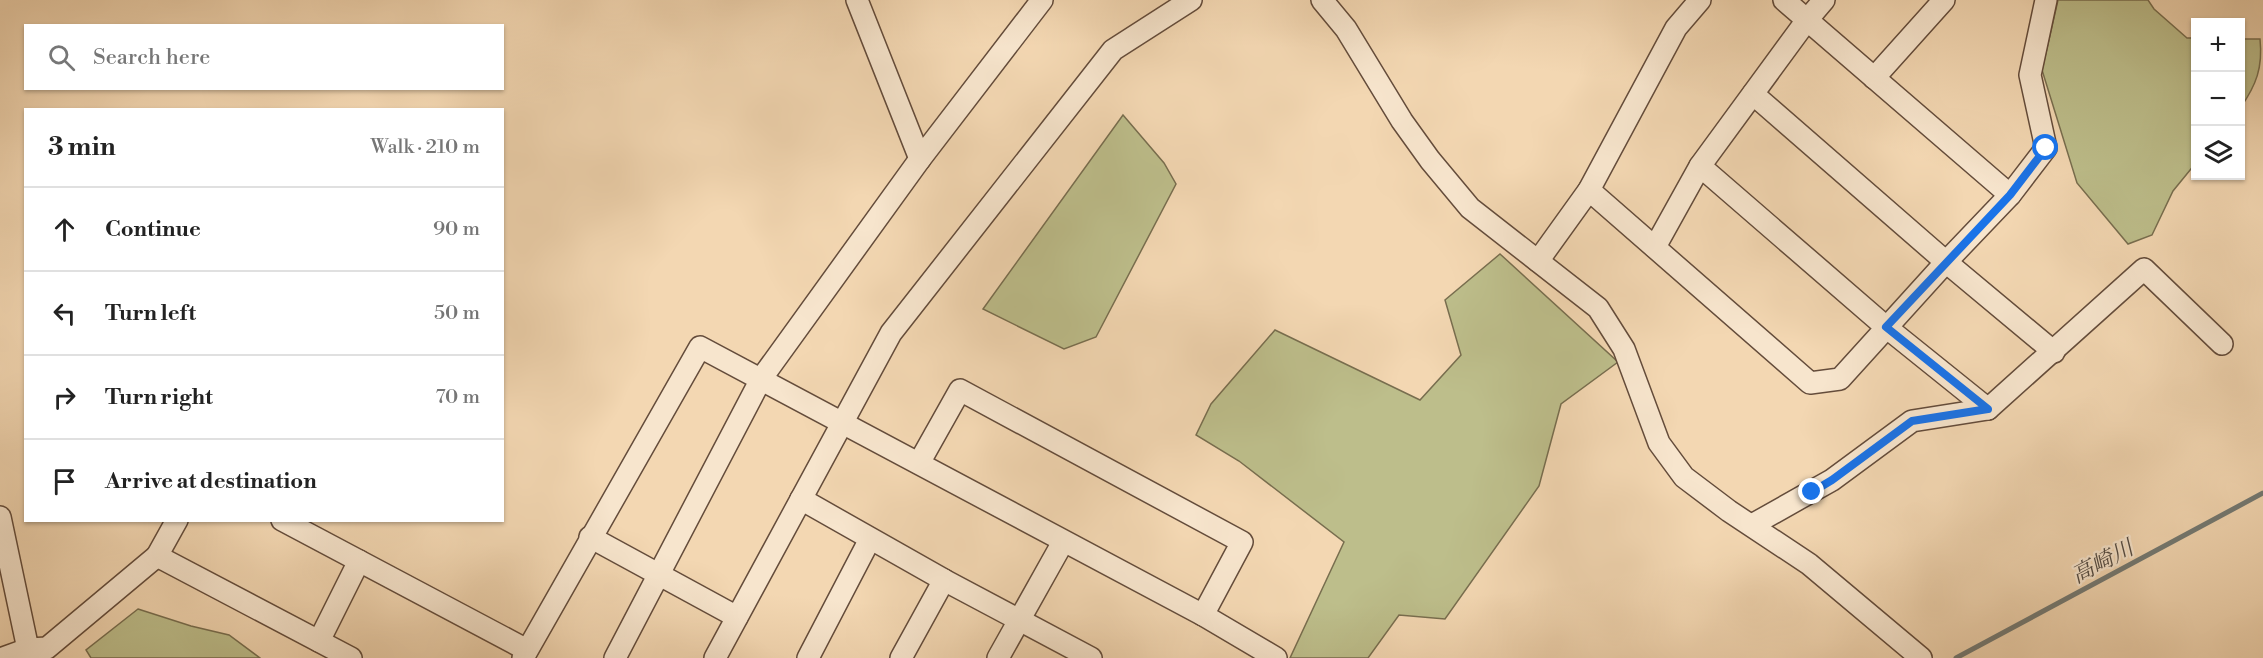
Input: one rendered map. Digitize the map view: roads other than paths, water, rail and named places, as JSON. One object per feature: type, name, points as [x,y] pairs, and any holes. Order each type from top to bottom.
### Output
[{"type":"street","points":[[857,0],[920,159]]},
{"type":"street","points":[[715,658],[891,333],[1113,50],[1191,0]]},
{"type":"street","points":[[1322,0],[1346,29],[1402,121],[1430,160],[1470,208],[1598,308],[1624,349],[1659,443],[1684,477],[1809,564],[1922,658]]},
{"type":"street","points":[[1538,261],[1589,190],[1676,28],[1700,0]]},
{"type":"street","points":[[1784,0],[2010,195]]},
{"type":"street","points":[[1655,247],[1700,166],[1824,0]]},
{"type":"street","points":[[1874,78],[1944,0]]},
{"type":"street","points":[[1589,190],[1810,383],[1840,379],[2010,195],[2046,148],[2030,75],[2046,0]]},
{"type":"street","points":[[615,658],[761,379],[1035,3]]},
{"type":"street","points":[[1753,94],[1946,262],[2054,352]]},
{"type":"street","points":[[1700,166],[1886,327],[1988,409]]},
{"type":"street","points":[[1752,525],[1832,480],[1912,421],[1988,409],[2144,269],[2222,344]]},
{"type":"street","points":[[286,522],[525,654],[700,347],[1203,615],[1276,658]]},
{"type":"street","points":[[920,463],[960,390],[1242,542],[1203,615]]},
{"type":"street","points":[[801,500],[944,580],[1091,658]]},
{"type":"street","points":[[0,517],[28,649]]},
{"type":"street","points":[[3,658],[28,649],[47,648],[157,556],[176,522]]},
{"type":"street","points":[[590,537],[737,617]]},
{"type":"street","points":[[808,658],[870,539]]},
{"type":"street","points":[[998,658],[1063,542]]},
{"type":"street","points":[[157,556],[351,658]]},
{"type":"street","points":[[319,641],[359,561]]},
{"type":"street","points":[[901,658],[944,580]]},
{"type":"waterway","name":"高崎川","points":[[1956,658],[2263,493]]}]
